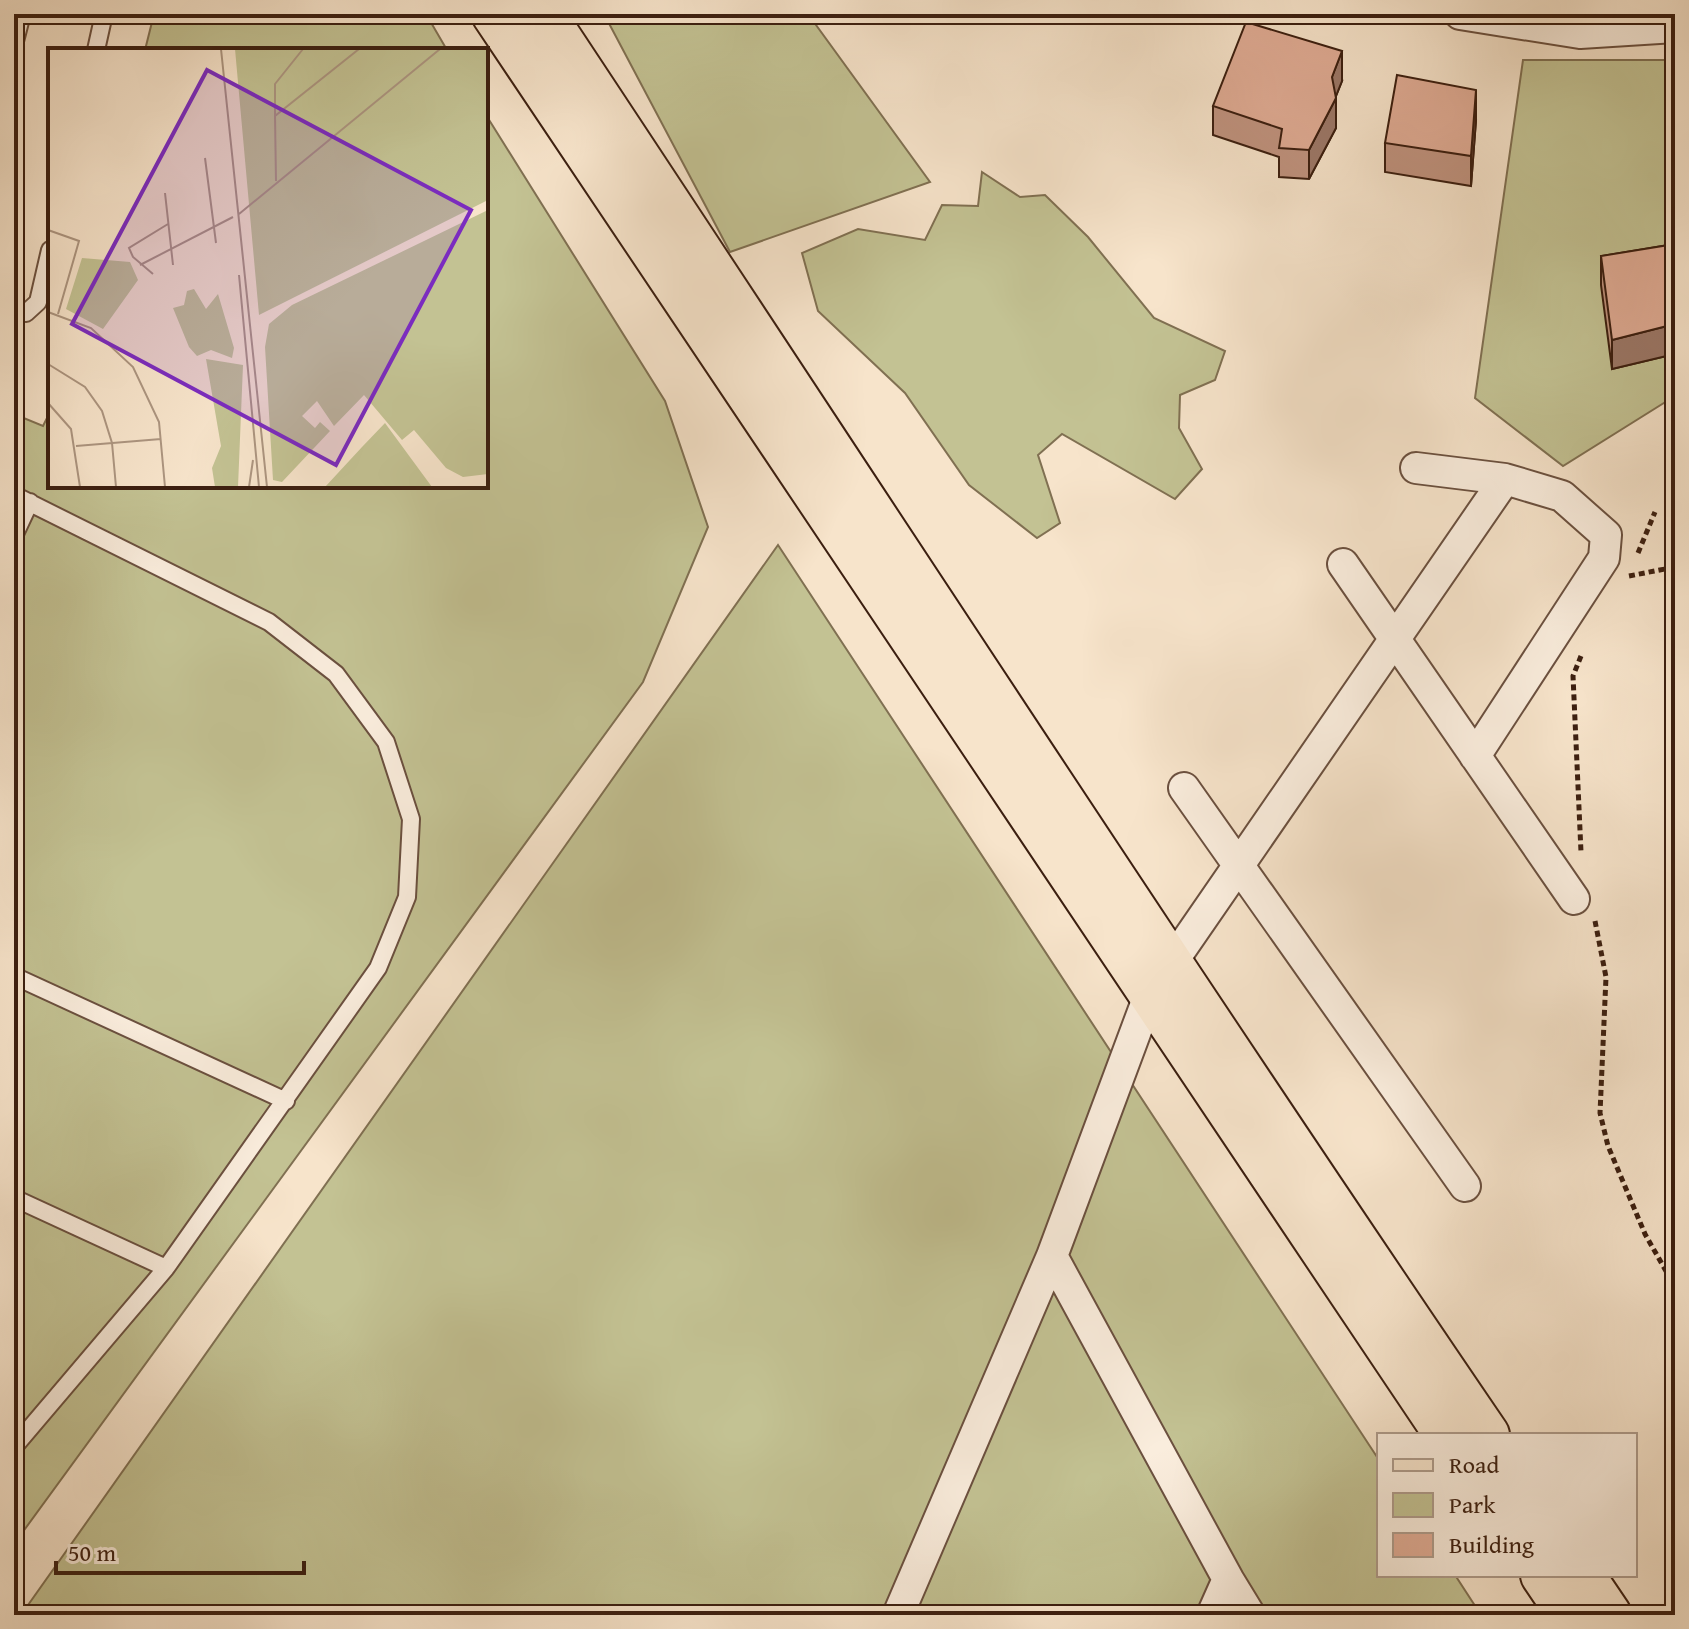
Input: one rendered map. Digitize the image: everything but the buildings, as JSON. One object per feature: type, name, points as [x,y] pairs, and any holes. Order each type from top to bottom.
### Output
[{"type":"main road","points":[[494,14],[1160,979],[1486,1433]]},
{"type":"main road","points":[[543,14],[1160,979],[1446,1433]]},
{"type":"main road","points":[[1544,1577],[1570,1615]]},
{"type":"main road","points":[[1583,1577],[1609,1615]]},
{"type":"street","points":[[1460,14],[1580,33],[1675,27]]},
{"type":"street","points":[[1416,468],[1505,479],[1562,496],[1606,535],[1604,558],[1475,756]]},
{"type":"street","points":[[898,1615],[1052,1256],[1160,979],[1505,479]]},
{"type":"street","points":[[1343,564],[1574,899]]},
{"type":"street","points":[[1184,788],[1465,1186]]},
{"type":"street","points":[[1052,1256],[1250,1615]]},
{"type":"street","points":[[1212,1615],[1228,1579]]},
{"type":"lane","points":[[14,45],[22,14]]},
{"type":"lane","points":[[96,48],[104,14]]},
{"type":"lane","points":[[14,311],[26,313],[38,302],[48,259]]},
{"type":"lane","points":[[14,536],[22,498],[269,622],[336,674],[386,742],[411,819],[407,897],[378,968],[166,1268],[14,1447]]},
{"type":"lane","points":[[14,976],[286,1101]]},
{"type":"lane","points":[[14,1198],[166,1268]]},
{"type":"path","points":[[1628,576],[1655,512]]},
{"type":"green space","points":[[154,14],[426,14],[446,48],[146,48]]},
{"type":"green space","points":[[604,14],[808,14],[930,182],[730,252]]},
{"type":"green space","points":[[1523,60],[1675,60],[1675,396],[1563,466],[1475,398]]},
{"type":"green space","points":[[488,118],[665,401],[708,527],[643,682],[14,1544],[14,414],[43,426],[48,416],[48,488],[488,488]]},
{"type":"green space","points":[[982,172],[1020,197],[1045,195],[1088,237],[1154,318],[1225,351],[1215,380],[1180,395],[1179,428],[1202,469],[1175,499],[1062,434],[1038,455],[1060,523],[1037,538],[969,485],[905,393],[818,311],[802,253],[858,229],[925,240],[942,205],[978,206]]},
{"type":"green space","points":[[778,545],[1377,1457],[1377,1577],[1456,1577],[1481,1615],[21,1615]]}]
